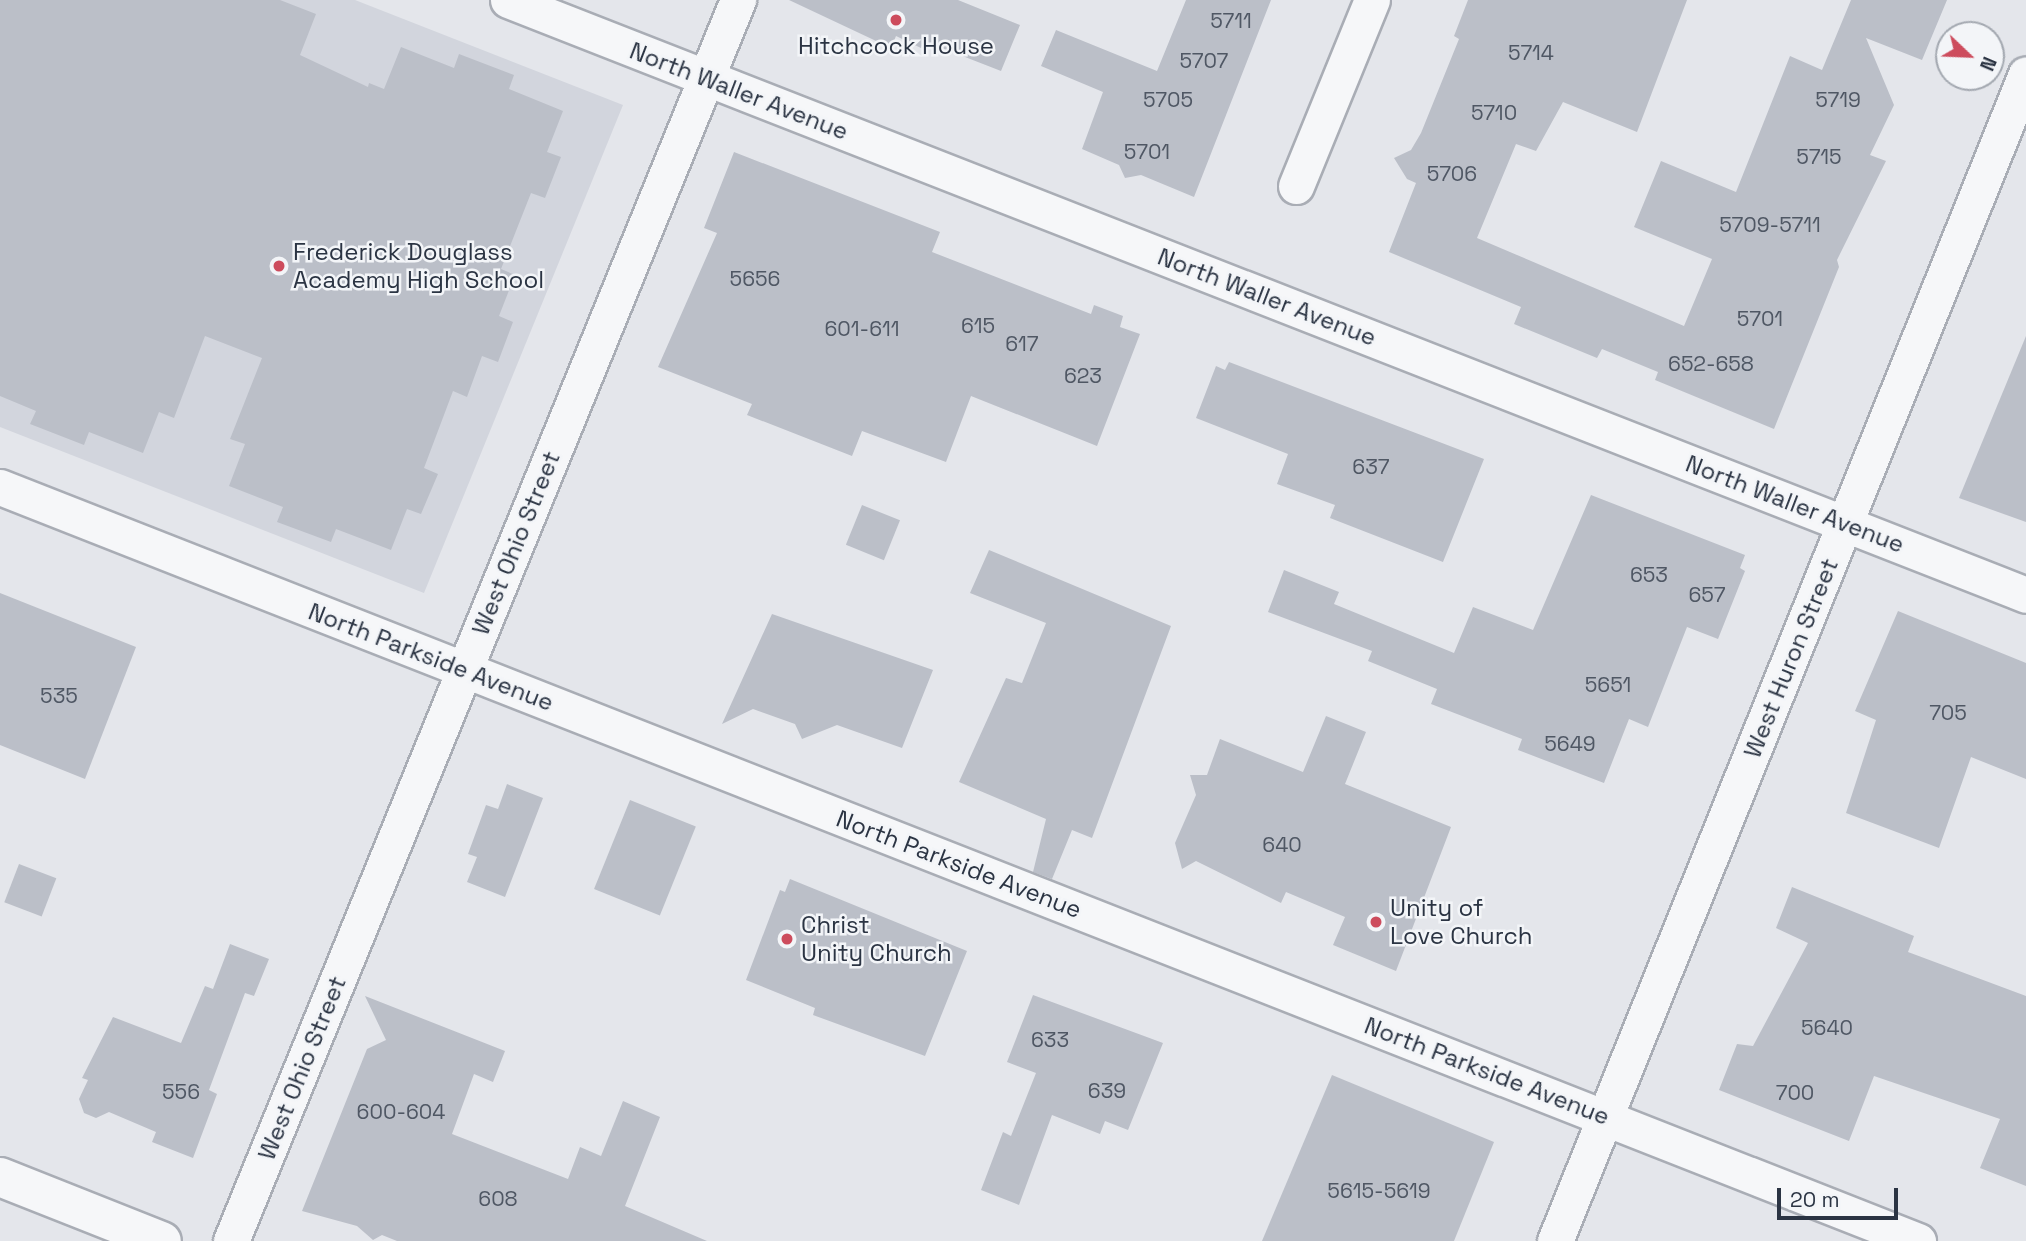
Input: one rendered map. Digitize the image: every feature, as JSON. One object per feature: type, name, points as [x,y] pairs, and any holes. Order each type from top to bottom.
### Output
[{"type":"street","name":"North Waller Avenue","points":[[508,0],[2026,595]]},
{"type":"street","name":"West Ohio Street","points":[[231,1241],[738,0]]},
{"type":"street","points":[[1296,186],[1373,0]]},
{"type":"street","name":"West Huron Street","points":[[1555,1241],[2026,74]]},
{"type":"street","name":"North Parkside Avenue","points":[[0,487],[1918,1241]]},
{"type":"street","points":[[0,1177],[162,1241]]},
{"type":"shaded area","name":"Frederick Douglass Academy High School","points":[[0,0],[355,0],[623,105],[424,593],[0,427]]},
{"type":"building","name":"Frederick Douglass Academy High School","points":[[0,0],[280,0],[316,14],[300,55],[368,87],[369,83],[384,89],[401,47],[454,68],[459,54],[514,75],[509,89],[563,111],[547,152],[561,157],[545,198],[531,193],[501,269],[515,275],[499,316],[513,322],[498,362],[482,356],[467,397],[453,391],[424,468],[438,474],[421,514],[407,509],[391,550],[336,529],[331,542],[277,522],[283,507],[229,486],[245,444],[230,439],[262,358],[205,336],[174,418],[159,412],[143,453],[89,432],[84,445],[30,424],[36,411],[0,396]]},
{"type":"building","points":[[789,0],[958,0],[1020,25],[1001,71],[924,41],[921,48],[896,36],[891,48]]},
{"type":"building","points":[[1186,0],[1271,0],[1194,197],[1141,175],[1125,178],[1119,165],[1082,149],[1103,92],[1041,66],[1056,30],[1157,71]]},
{"type":"building","points":[[1468,0],[1687,0],[1637,132],[1563,102],[1536,151],[1516,144],[1477,238],[1684,326],[1712,259],[1634,227],[1661,161],[1736,192],[1790,56],[1822,70],[1851,0],[1947,0],[1938,21],[1935,21],[1935,29],[1922,60],[1866,38],[1894,105],[1870,155],[1886,161],[1837,260],[1839,267],[1774,429],[1655,380],[1658,372],[1602,349],[1597,358],[1514,324],[1521,307],[1389,252],[1416,183],[1407,179],[1394,158],[1411,150],[1421,133],[1459,39],[1454,36]]},
{"type":"building","points":[[734,152],[940,232],[932,252],[1091,314],[1094,305],[1123,316],[1120,327],[1140,334],[1097,446],[971,396],[946,462],[862,431],[852,456],[747,415],[752,404],[658,367],[717,233],[704,228]]},
{"type":"building","points":[[2026,336],[2026,522],[1959,498]]},
{"type":"building","points":[[1229,362],[1484,459],[1443,562],[1330,518],[1335,505],[1277,484],[1288,454],[1196,418],[1216,366],[1225,370]]},
{"type":"building","points":[[1591,495],[1745,555],[1740,568],[1745,571],[1718,639],[1687,627],[1648,727],[1629,719],[1604,783],[1518,750],[1522,739],[1431,704],[1437,689],[1368,661],[1372,651],[1268,612],[1284,570],[1339,592],[1334,604],[1454,653],[1473,607],[1533,630]]},
{"type":"building","points":[[862,505],[900,520],[884,560],[846,545]]},
{"type":"building","points":[[989,550],[1171,626],[1092,838],[1072,830],[1052,879],[1033,872],[1046,819],[959,782],[1006,678],[1022,683],[1046,623],[970,593]]},
{"type":"building","points":[[0,593],[136,647],[85,779],[0,745]]},
{"type":"building","points":[[1898,611],[2026,663],[2026,779],[1971,757],[1939,848],[1846,813],[1876,720],[1855,711]]},
{"type":"building","points":[[772,614],[933,670],[902,748],[837,725],[802,739],[795,724],[753,709],[722,724]]},
{"type":"building","points":[[1326,716],[1366,732],[1345,784],[1451,827],[1396,971],[1333,945],[1345,917],[1286,892],[1281,903],[1196,861],[1182,869],[1175,843],[1196,795],[1190,775],[1207,775],[1220,739],[1303,772]]},
{"type":"building","points":[[507,784],[543,798],[505,897],[467,882],[477,857],[468,854],[486,805],[498,809]]},
{"type":"building","points":[[630,800],[696,827],[660,916],[594,889]]},
{"type":"building","points":[[19,864],[56,878],[42,917],[4,902]]},
{"type":"building","points":[[790,879],[967,951],[925,1056],[813,1015],[815,1008],[746,980],[780,890],[785,892]]},
{"type":"building","points":[[1792,887],[1914,936],[1908,952],[2026,996],[2026,1186],[1980,1168],[2000,1119],[1874,1076],[1849,1141],[1719,1090],[1737,1044],[1753,1046],[1808,943],[1776,928]]},
{"type":"building","points":[[230,944],[269,959],[254,996],[245,993],[209,1090],[217,1094],[193,1158],[152,1142],[156,1132],[109,1112],[96,1118],[84,1113],[79,1099],[88,1080],[82,1078],[113,1017],[181,1043],[205,986],[213,989]]},
{"type":"building","points":[[1033,995],[1163,1043],[1128,1130],[1105,1121],[1100,1134],[1052,1115],[1019,1205],[981,1190],[1003,1132],[1011,1136],[1036,1073],[1007,1062]]},
{"type":"building","points":[[365,996],[505,1051],[493,1082],[474,1074],[452,1134],[568,1179],[580,1147],[601,1156],[623,1101],[660,1117],[625,1206],[707,1241],[397,1241],[382,1235],[373,1240],[357,1226],[302,1211],[367,1049],[386,1040]]},
{"type":"building","points":[[1332,1075],[1494,1142],[1454,1241],[1262,1241]]},
{"type":"place","name":"Hitchcock House","points":[[896,20]]},
{"type":"place","name":"Frederick Douglass Academy High School","points":[[279,266]]},
{"type":"place","name":"Unity of Love Church","points":[[1376,922]]},
{"type":"place","name":"Christ Unity Church","points":[[787,939]]}]
